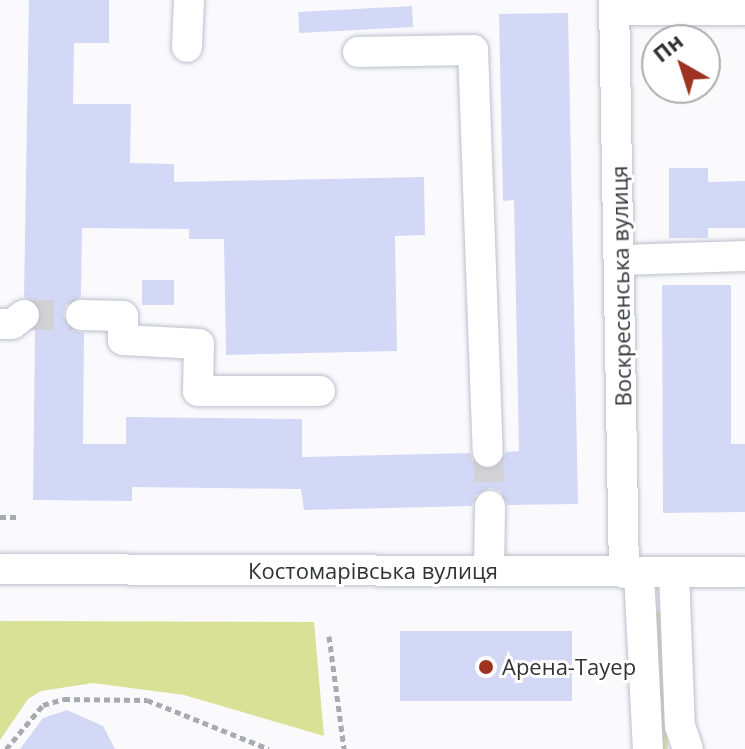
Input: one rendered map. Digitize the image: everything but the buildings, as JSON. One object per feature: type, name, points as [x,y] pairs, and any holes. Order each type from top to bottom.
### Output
[{"type":"street","points":[[187,47],[189,0]]},
{"type":"street","points":[[614,5],[734,6]]},
{"type":"street","name":"Воскресенська вулиця","points":[[614,5],[632,573],[648,749]]},
{"type":"street","points":[[358,52],[473,50],[488,452]]},
{"type":"street","points":[[622,260],[745,256]]},
{"type":"street","points":[[81,315],[123,316],[123,340],[199,344],[198,391],[320,391]]},
{"type":"street","points":[[489,571],[490,506]]},
{"type":"street","name":"Костомарівська вулиця","points":[[0,569],[745,572]]},
{"type":"street","points":[[674,573],[680,726],[688,749]]},
{"type":"path","points":[[0,517],[19,517]]},
{"type":"path","points":[[329,636],[344,749]]},
{"type":"path","points":[[6,749],[43,705],[64,699],[147,700],[269,749]]},
{"type":"green space","points":[[660,610],[663,613],[668,749],[662,749],[656,613]]},
{"type":"green space","points":[[0,621],[314,622],[324,736],[184,695],[93,683],[41,691],[28,699],[0,740]]},
{"type":"tunnel","points":[[24,315],[81,315]]},
{"type":"tunnel","points":[[488,452],[490,506]]},
{"type":"place","name":"Арена-Тауер","points":[[486,667]]}]
